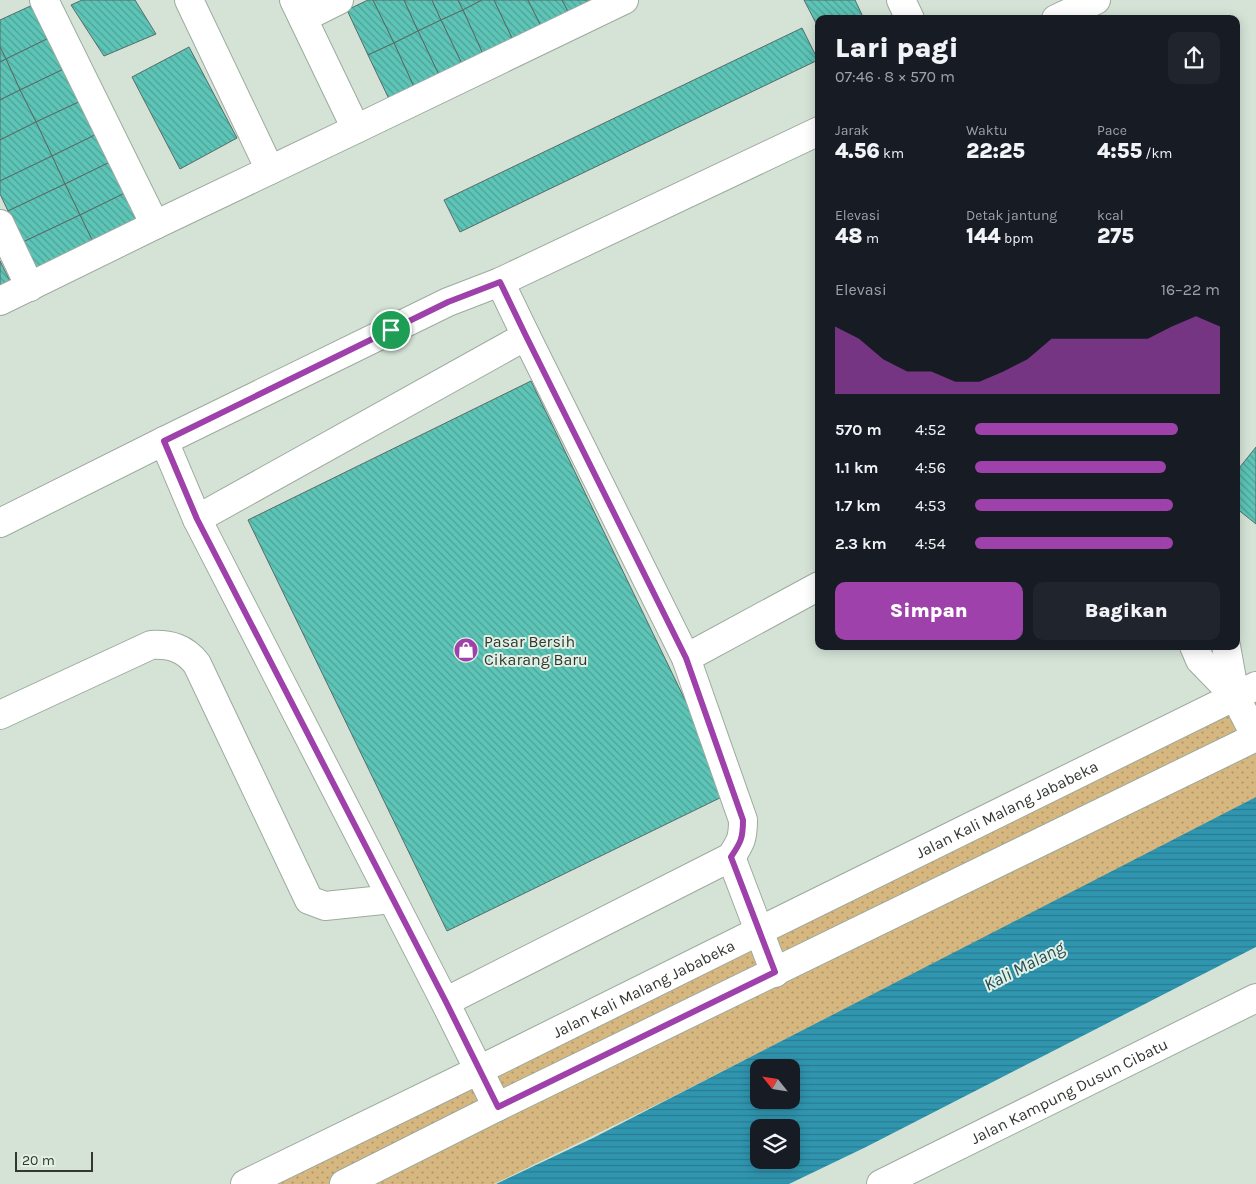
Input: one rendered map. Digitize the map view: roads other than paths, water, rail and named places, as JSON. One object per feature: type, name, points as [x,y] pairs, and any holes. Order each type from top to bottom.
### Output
[{"type":"street","points":[[44,0],[156,224]]},
{"type":"street","points":[[189,0],[270,170]]},
{"type":"street","points":[[339,0],[299,9],[356,129]]},
{"type":"street","points":[[0,301],[156,224],[624,0]]},
{"type":"street","points":[[901,0],[908,15]]},
{"type":"street","points":[[1064,15],[1096,0]]},
{"type":"street","points":[[0,523],[448,302],[500,282],[815,133]]},
{"type":"street","points":[[0,224],[30,286]]},
{"type":"street","points":[[446,1002],[731,857],[741,843],[743,831],[743,820],[686,658],[500,282]]},
{"type":"street","points":[[197,519],[526,336]]},
{"type":"street","points":[[164,441],[197,519],[446,1002],[498,1107]]},
{"type":"street","points":[[686,658],[815,588]]},
{"type":"street","points":[[0,715],[151,645],[166,645],[180,650],[192,657],[196,664],[309,900],[326,906],[392,899]]},
{"type":"street","points":[[1196,650],[1200,660],[1246,691]]},
{"type":"street","points":[[344,1184],[1256,737],[1246,691],[1228,650]]},
{"type":"street","name":"Jalan Kali Malang Jababeka","points":[[246,1184],[1246,691]]},
{"type":"street","points":[[731,857],[775,972]]},
{"type":"street","name":"Jalan Kampung Dusun Cibatu","points":[[882,1184],[1256,998]]},
{"type":"water","name":"Kali Malang","points":[[1256,797],[1256,947],[866,1147],[789,1184],[496,1184],[593,1138]]},
{"type":"place","name":"Pasar Bersih Cikarang Baru","points":[[466,650]]}]
